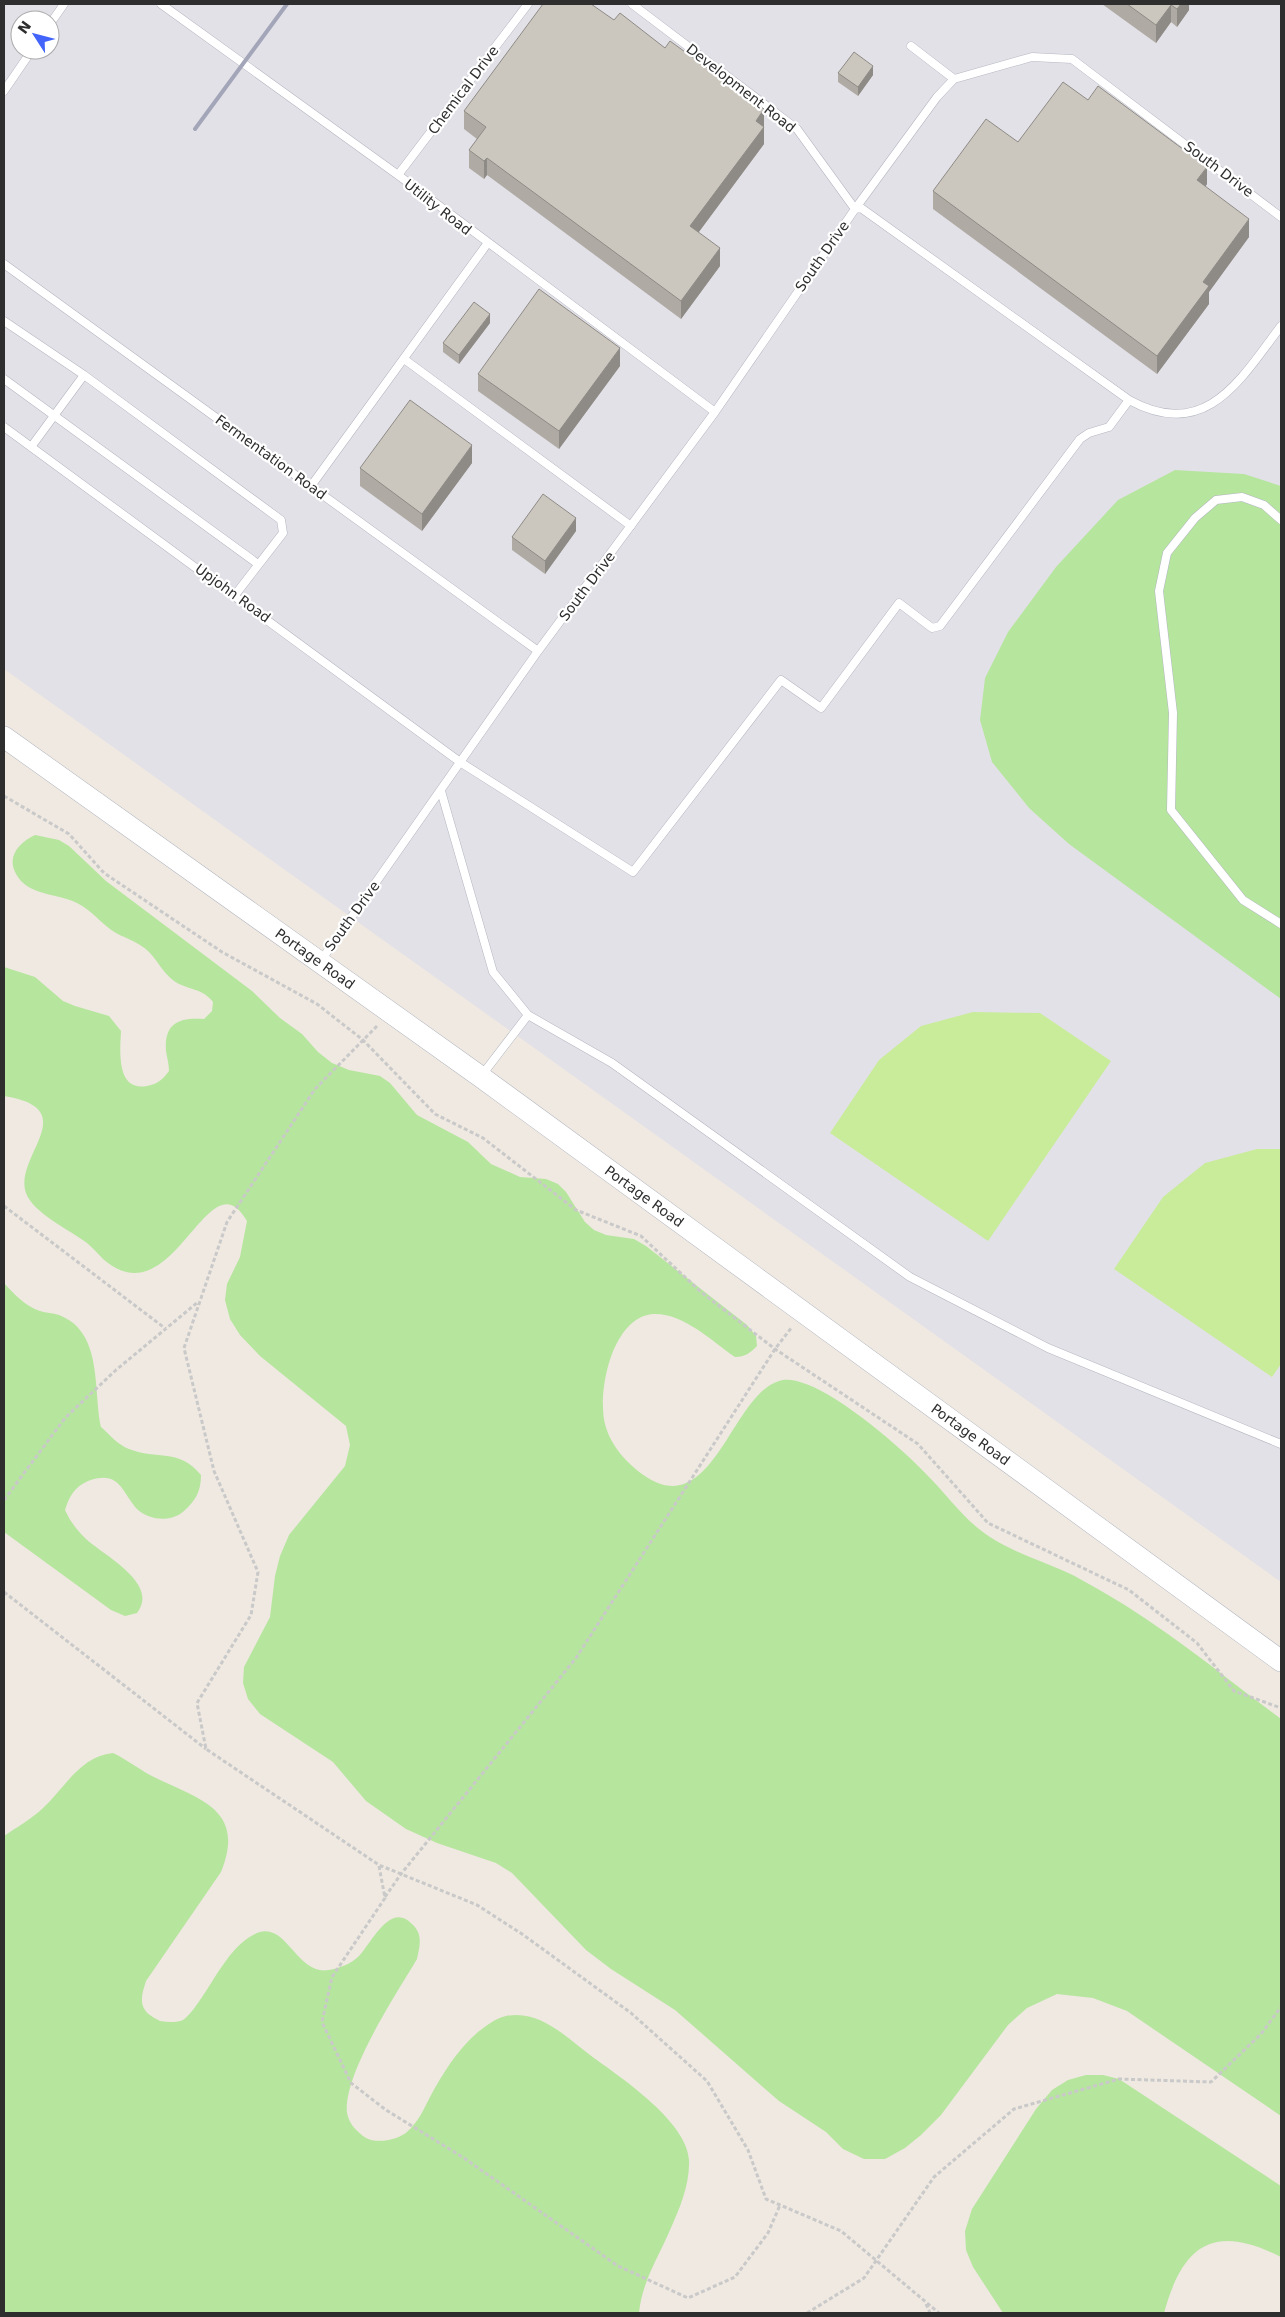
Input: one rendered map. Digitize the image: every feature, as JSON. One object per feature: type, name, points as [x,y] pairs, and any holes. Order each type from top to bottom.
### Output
[{"type":"main road","name":"Portage Road","points":[[4,737],[481,1077],[1281,1660]]},
{"type":"lane","name":"Utility Road","points":[[161,4],[398,176],[714,412]]},
{"type":"lane","name":"Chemical Drive","points":[[398,176],[528,4]]},
{"type":"lane","name":"Development Road","points":[[632,4],[796,129],[855,209]]},
{"type":"lane","points":[[911,46],[954,79]]},
{"type":"lane","name":"South Drive","points":[[319,963],[538,651],[714,412],[855,209],[937,96],[954,79],[1032,57],[1072,59],[1281,217]]},
{"type":"lane","points":[[4,91],[25,60]]},
{"type":"lane","name":"South Drive","points":[[855,209],[861,208],[1128,400],[1154,412],[1182,414],[1211,406],[1238,384],[1281,326]]},
{"type":"lane","points":[[312,486],[487,244]]},
{"type":"lane","name":"Fermentation Road","points":[[4,264],[538,651]]},
{"type":"lane","points":[[4,321],[84,375],[281,520],[282,533],[235,595]]},
{"type":"lane","points":[[404,359],[631,526]]},
{"type":"lane","points":[[32,447],[84,375]]},
{"type":"lane","points":[[4,379],[258,564]]},
{"type":"lane","name":"Upjohn Road","points":[[4,427],[460,762],[633,872],[781,680],[821,708],[899,603],[932,628],[940,626],[1080,439],[1108,427],[1128,400]]},
{"type":"lane","points":[[1281,520],[1264,505],[1242,497],[1216,500],[1195,518],[1167,553],[1159,591],[1173,713],[1171,810],[1243,900],[1281,924]]},
{"type":"lane","points":[[441,791],[493,972],[528,1015],[612,1063],[910,1277],[1048,1348],[1281,1444]]},
{"type":"lane","points":[[481,1077],[528,1015]]},
{"type":"path","points":[[4,796],[69,834],[104,873],[222,952],[317,1004],[363,1040],[435,1114],[483,1138],[576,1210],[641,1236],[701,1292],[776,1349],[918,1444],[988,1523],[1129,1590],[1197,1643],[1234,1691],[1281,1708]]},
{"type":"path","points":[[206,1750],[197,1703],[251,1615],[258,1572],[214,1472],[184,1348],[227,1222],[315,1089],[390,1013]]},
{"type":"path","points":[[4,1206],[166,1329]]},
{"type":"path","points":[[4,1500],[65,1418],[116,1370],[200,1301]]},
{"type":"path","points":[[780,2204],[768,2233],[735,2278],[688,2298],[618,2266],[464,2158],[386,2110],[351,2084],[322,2022],[332,1977],[401,1874],[576,1658],[776,1349],[804,1312]]},
{"type":"path","points":[[4,1592],[206,1750],[379,1865],[476,1905],[522,1934],[631,2013],[707,2081],[748,2150],[766,2199],[841,2230],[926,2304],[939,2313]]},
{"type":"path","points":[[379,1865],[385,1898]]},
{"type":"path","points":[[807,2313],[864,2278],[934,2176],[1014,2109],[1119,2079],[1211,2082],[1261,2034],[1281,2007]]},
{"type":"path","points":[[926,2304],[930,2313]]},
{"type":"shaded area","points":[[4,4],[1281,4],[1281,1582],[4,669]]},
{"type":"green space","points":[[1175,470],[1244,474],[1281,486],[1281,999],[1069,844],[1029,808],[992,762],[980,720],[985,678],[1008,632],[1056,567],[1118,500]]},
{"type":"green space","points":[[35,835],[59,840],[69,846],[106,881],[252,991],[332,1063],[349,1070],[380,1076],[390,1083],[417,1115],[468,1142],[491,1164],[520,1177],[546,1179],[558,1184],[566,1192],[585,1222],[594,1230],[606,1235],[634,1239],[646,1246],[747,1325],[756,1336],[757,1346],[747,1354],[735,1357],[697,1329],[676,1318],[665,1315],[654,1314],[640,1318],[628,1328],[618,1341],[611,1358],[603,1394],[605,1424],[611,1440],[621,1455],[648,1478],[670,1486],[689,1482],[706,1469],[748,1408],[763,1391],[782,1380],[792,1380],[806,1384],[820,1390],[853,1411],[887,1438],[916,1464],[981,1531],[1017,1551],[1074,1576],[1126,1606],[1194,1653],[1281,1719],[1281,2116],[1127,2011],[1093,1998],[1057,1994],[1027,2008],[1008,2025],[941,2115],[921,2135],[905,2148],[885,2159],[864,2159],[843,2149],[826,2132],[779,2101],[675,2010],[611,1969],[586,1950],[512,1873],[496,1863],[437,1843],[406,1829],[366,1801],[333,1762],[260,1714],[248,1699],[243,1683],[244,1667],[270,1617],[275,1576],[280,1556],[289,1535],[345,1466],[350,1445],[346,1426],[260,1356],[240,1335],[230,1319],[225,1300],[227,1284],[240,1257],[247,1221],[233,1205],[218,1207],[203,1219],[169,1256],[150,1270],[128,1272],[103,1259],[87,1243],[53,1221],[36,1207],[26,1193],[25,1179],[28,1164],[40,1136],[43,1123],[40,1111],[28,1102],[4,1096],[4,967],[35,977],[63,1001],[109,1016],[121,1031],[120,1049],[125,1077],[130,1083],[137,1086],[147,1086],[162,1079],[169,1071],[166,1042],[171,1028],[180,1021],[187,1019],[204,1019],[212,1011],[213,1002],[205,994],[174,981],[145,949],[116,933],[82,906],[35,890],[21,881],[13,867],[14,856],[16,850],[24,842]]},
{"type":"green space","points":[[973,1012],[1040,1013],[1111,1061],[988,1241],[830,1133],[879,1060],[921,1026]]},
{"type":"green space","points":[[1257,1149],[1281,1149],[1281,1364],[1272,1377],[1114,1269],[1163,1197],[1205,1163]]},
{"type":"green space","points":[[4,1283],[25,1303],[40,1311],[59,1315],[73,1323],[83,1334],[90,1348],[94,1363],[101,1427],[117,1442],[129,1449],[176,1458],[193,1467],[201,1475],[199,1491],[192,1503],[174,1517],[161,1519],[143,1514],[119,1485],[107,1478],[99,1478],[83,1483],[76,1489],[68,1501],[65,1510],[79,1531],[85,1538],[127,1571],[136,1581],[141,1591],[142,1602],[137,1613],[125,1616],[111,1610],[4,1532]]},
{"type":"green space","points":[[113,1753],[150,1775],[203,1801],[215,1810],[223,1821],[228,1834],[227,1851],[221,1872],[146,1981],[142,2003],[146,2012],[152,2016],[160,2021],[175,2022],[183,2020],[196,2005],[230,1955],[253,1935],[264,1931],[274,1933],[283,1939],[307,1964],[317,1969],[329,1970],[356,1959],[389,1921],[396,1918],[404,1918],[418,1932],[420,1944],[417,1959],[385,2012],[362,2056],[353,2077],[348,2097],[348,2117],[363,2136],[371,2140],[382,2141],[394,2139],[404,2134],[418,2119],[445,2071],[470,2039],[491,2022],[506,2016],[519,2015],[531,2017],[553,2027],[621,2077],[666,2117],[686,2146],[689,2160],[688,2178],[684,2196],[643,2291],[639,2313],[4,2313],[4,1836],[42,1809],[74,1774],[91,1760]]},
{"type":"green space","points":[[1086,2075],[1103,2075],[1119,2079],[1281,2186],[1281,2257],[1258,2247],[1237,2242],[1220,2242],[1204,2246],[1192,2256],[1181,2270],[1164,2313],[1003,2313],[973,2267],[966,2250],[965,2231],[972,2209],[1036,2109],[1052,2090],[1068,2080]]},
{"type":"building","points":[[543,4],[591,4],[614,20],[620,13],[665,48],[670,41],[764,109],[756,121],[764,127],[690,226],[720,248],[681,301],[487,158],[484,161],[469,150],[486,127],[464,111]]},
{"type":"building","points":[[1127,4],[1181,4],[1177,9],[1171,5],[1156,25]]},
{"type":"building","points":[[854,52],[873,66],[858,87],[838,73]]},
{"type":"building","points":[[1063,82],[1088,100],[1098,86],[1207,167],[1197,180],[1249,219],[1203,282],[1209,286],[1157,356],[933,191],[986,119],[1018,142]]},
{"type":"building","points":[[539,289],[620,348],[559,431],[478,374]]},
{"type":"building","points":[[474,302],[490,314],[459,355],[443,343]]},
{"type":"building","points":[[410,400],[472,445],[422,514],[360,468]]},
{"type":"building","points":[[543,494],[576,518],[545,561],[512,537]]},
{"type":"railway","points":[[195,129],[287,4]]}]
